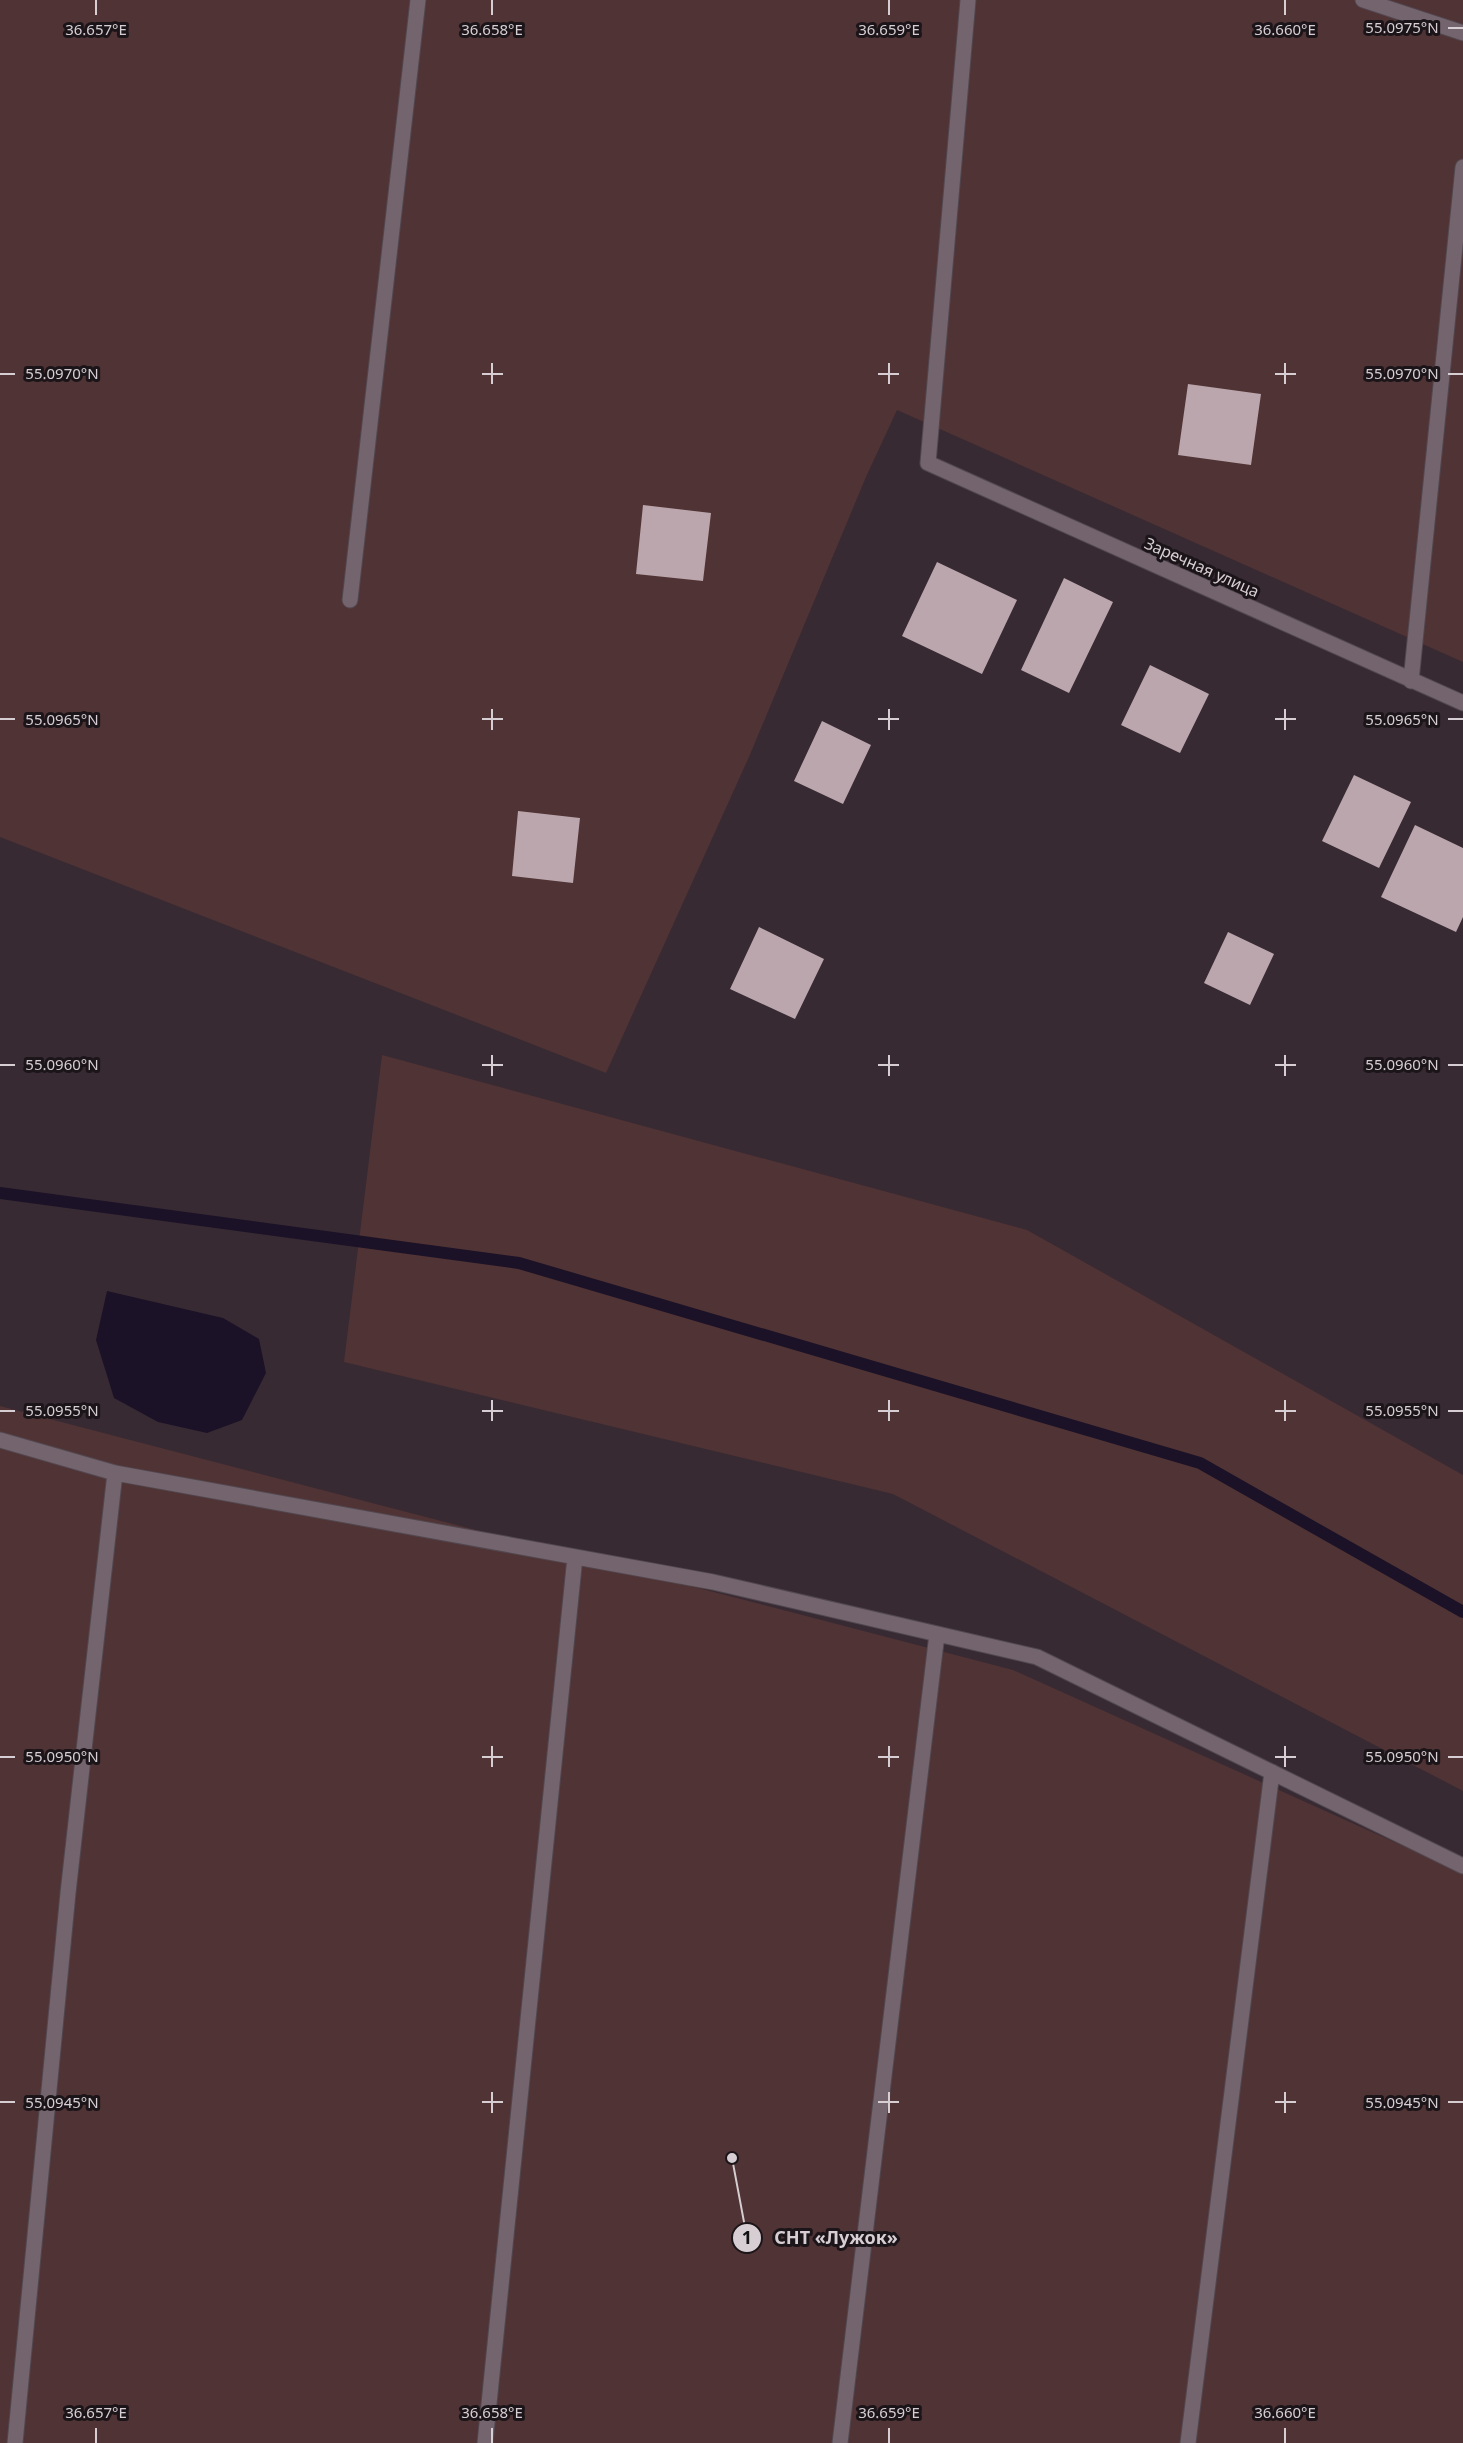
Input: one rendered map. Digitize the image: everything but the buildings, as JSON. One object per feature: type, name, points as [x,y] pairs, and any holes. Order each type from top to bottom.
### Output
[{"type":"street","points":[[350,600],[418,0]]},
{"type":"street","name":"Заречная улица","points":[[968,0],[928,463],[1463,704]]},
{"type":"street","points":[[1363,0],[1463,33]]},
{"type":"street","points":[[1410,681],[1463,167]]},
{"type":"street","points":[[0,1440],[115,1473],[713,1582],[1037,1657],[1463,1866]]},
{"type":"street","points":[[15,2443],[68,1893],[115,1473]]},
{"type":"street","points":[[485,2443],[575,1557]]},
{"type":"street","points":[[840,2443],[938,1634]]},
{"type":"street","points":[[1188,2443],[1272,1772]]},
{"type":"shaded area","points":[[0,0],[1463,0],[1463,662],[897,410],[866,477],[749,757],[606,1073],[0,837]]},
{"type":"shaded area","points":[[382,1055],[1027,1230],[1463,1475],[1463,1791],[893,1494],[344,1362]]},
{"type":"shaded area","points":[[107,1291],[223,1318],[259,1339],[266,1373],[242,1420],[207,1433],[158,1422],[114,1398],[96,1340]]},
{"type":"shaded area","points":[[0,1406],[1013,1670],[1463,1873],[1463,2443],[0,2443]]},
{"type":"waterway","points":[[0,1193],[519,1263],[1200,1463],[1463,1612]]},
{"type":"place","name":"СНТ «Лужок»","points":[[732,2158]]}]
